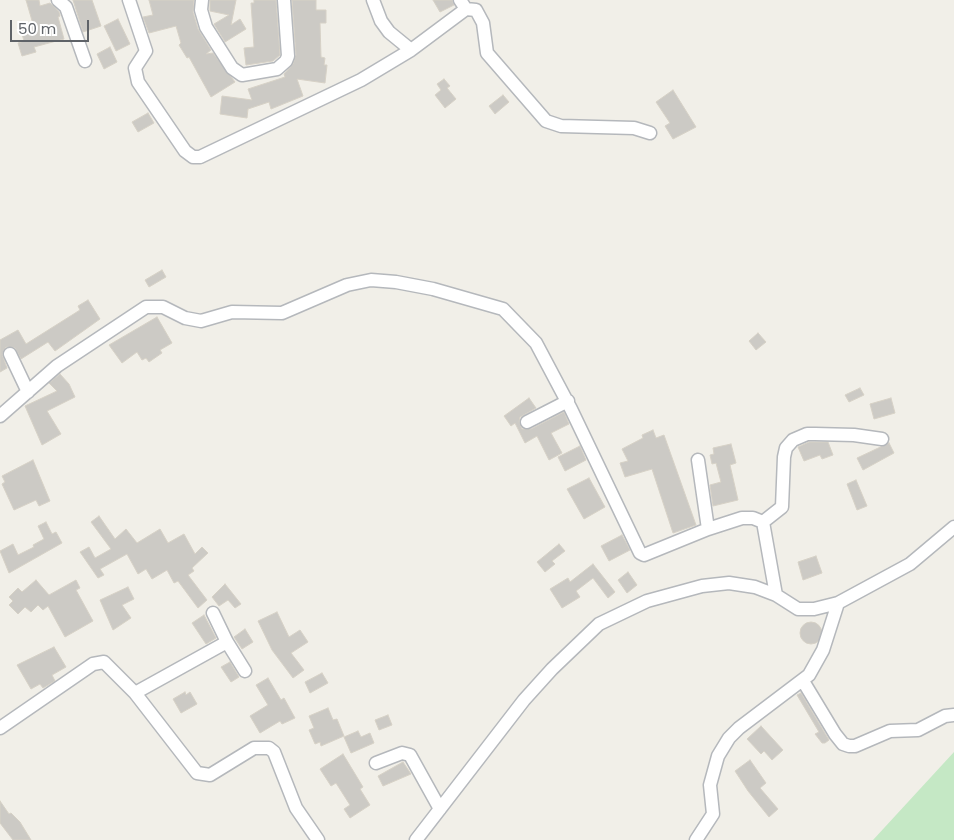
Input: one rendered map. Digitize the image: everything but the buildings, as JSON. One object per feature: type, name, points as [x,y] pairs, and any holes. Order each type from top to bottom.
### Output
[{"type":"street","points":[[58,0],[66,7],[85,61]]},
{"type":"street","points":[[129,0],[146,51],[135,68],[138,82],[181,146],[193,156],[207,155],[361,80],[411,50],[463,5],[476,10],[483,23],[488,53],[546,121],[561,126],[634,128],[650,134]]},
{"type":"street","points":[[202,0],[201,10],[206,27],[232,68],[242,75],[277,69],[286,62],[288,49],[284,0]]},
{"type":"street","points":[[373,0],[381,21],[389,32],[411,50]]},
{"type":"street","points":[[0,416],[70,356],[146,308],[156,306],[193,321],[210,319],[232,312],[274,314],[292,310],[347,285],[382,280],[432,289],[503,309],[536,344],[568,401],[640,553],[644,555],[708,528],[747,516],[763,522]]},
{"type":"street","points":[[10,354],[28,392]]},
{"type":"street","points":[[528,422],[568,401]]},
{"type":"street","points":[[763,522],[782,507],[784,457],[786,448],[793,440],[807,434],[854,435],[882,439]]},
{"type":"street","points":[[698,460],[708,528]]},
{"type":"street","points":[[763,522],[776,595]]},
{"type":"street","points":[[416,840],[524,700],[564,657],[599,624],[647,601],[702,586],[740,583],[776,595],[792,606],[804,610],[838,603],[910,564],[954,527]]},
{"type":"street","points":[[696,840],[713,814],[710,786],[712,772],[718,756],[729,738],[739,728],[804,681],[813,670],[823,650],[838,603]]},
{"type":"street","points":[[214,613],[227,642],[245,672]]},
{"type":"street","points":[[135,693],[227,642]]},
{"type":"street","points":[[0,728],[98,662],[110,665],[135,693],[197,773],[210,774],[254,748],[269,748],[274,752],[296,808],[318,840]]},
{"type":"street","points":[[804,681],[835,734],[843,744],[849,746],[855,746],[890,731],[918,730],[944,716],[954,715]]},
{"type":"street","points":[[376,763],[402,753],[410,755],[440,809]]},
{"type":"green space","points":[[954,752],[954,840],[873,840]]}]
